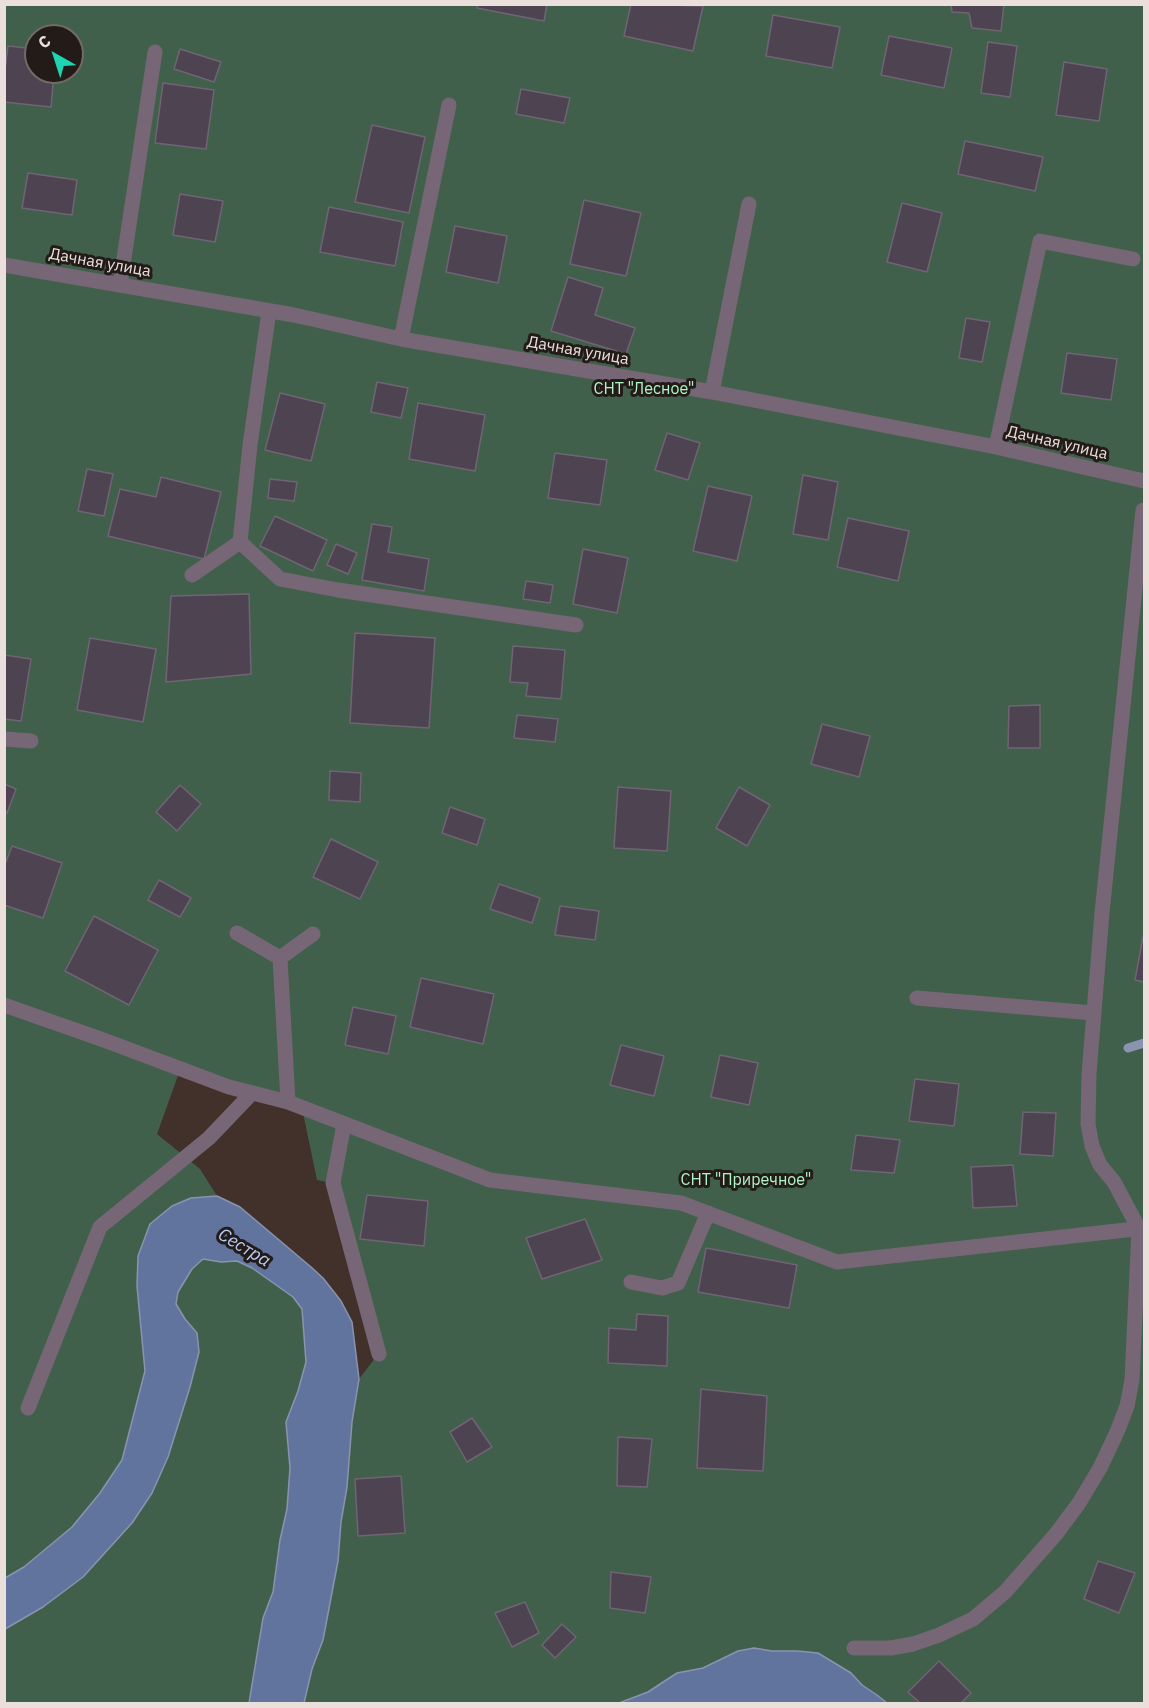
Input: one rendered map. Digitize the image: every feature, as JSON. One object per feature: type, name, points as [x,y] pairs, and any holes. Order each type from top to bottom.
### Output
[{"type":"street","points":[[120,285],[155,52]]},
{"type":"street","points":[[401,339],[449,105]]},
{"type":"street","points":[[712,392],[748,204]]},
{"type":"street","points":[[996,447],[1040,241],[1133,259]]},
{"type":"street","name":"Дачная улица","points":[[4,265],[269,311],[401,339],[712,392],[996,447],[1144,481]]},
{"type":"street","points":[[192,575],[240,542],[250,445],[269,311]]},
{"type":"street","points":[[854,1648],[891,1648],[913,1644],[939,1635],[973,1619],[1005,1592],[1056,1534],[1079,1503],[1118,1432],[1127,1406],[1142,1229],[1114,1182],[1100,1165],[1092,1146],[1088,1124],[1093,1013],[1143,510]]},
{"type":"street","points":[[240,542],[280,579],[338,590],[576,625]]},
{"type":"street","points":[[4,739],[31,741]]},
{"type":"street","points":[[237,933],[280,958]]},
{"type":"street","points":[[280,958],[313,934]]},
{"type":"street","points":[[280,958],[288,1102]]},
{"type":"street","points":[[917,998],[1093,1013]]},
{"type":"street","points":[[4,1005],[101,1038],[229,1088],[288,1102],[490,1180],[681,1203],[837,1262],[1142,1229]]},
{"type":"street","points":[[28,1407],[100,1227],[210,1138],[252,1093]]},
{"type":"street","points":[[344,1124],[333,1183],[379,1354]]},
{"type":"street","points":[[631,1281],[662,1288],[678,1283],[708,1213]]},
{"type":"green space","points":[[4,5],[1144,5],[1144,1703],[887,1703],[862,1685],[851,1673],[818,1653],[754,1648],[738,1651],[703,1668],[677,1673],[648,1692],[619,1703],[304,1703],[312,1669],[323,1640],[347,1487],[352,1422],[359,1379],[379,1353],[333,1183],[317,1180],[302,1108],[180,1070],[157,1134],[200,1169],[217,1196],[191,1198],[150,1224],[138,1256],[137,1286],[145,1371],[122,1460],[100,1493],[72,1527],[24,1567],[5,1578]]},
{"type":"green space","points":[[204,1259],[221,1262],[237,1261],[252,1268],[293,1297],[302,1309],[305,1335],[306,1362],[298,1391],[287,1509],[273,1592],[263,1618],[249,1703],[5,1703],[4,1629],[43,1607],[197,1333],[176,1304],[178,1292],[186,1278],[192,1269]]},
{"type":"water","name":"Сестра","points":[[217,1196],[240,1207],[323,1278],[341,1301],[352,1322],[359,1379],[352,1422],[338,1561],[323,1640],[312,1669],[304,1703],[249,1703],[263,1618],[273,1592],[287,1509],[290,1468],[286,1422],[306,1362],[302,1309],[293,1297],[252,1268],[237,1261],[221,1262],[203,1259],[192,1269],[178,1292],[176,1304],[197,1333],[199,1352],[168,1457],[152,1493],[132,1523],[83,1577],[43,1607],[5,1629],[5,1578],[24,1567],[72,1527],[100,1493],[122,1460],[145,1371],[137,1286],[138,1256],[150,1224],[172,1206],[191,1198]]},
{"type":"water","points":[[754,1648],[818,1653],[851,1673],[862,1685],[887,1703],[619,1703],[648,1692],[677,1673],[703,1668],[738,1651]]},
{"type":"building","points":[[478,4],[547,4],[544,21],[477,8]]},
{"type":"building","points":[[631,4],[703,6],[693,51],[624,36]]},
{"type":"building","points":[[951,4],[1004,4],[1001,31],[972,28],[969,13],[952,12]]},
{"type":"building","points":[[773,15],[840,27],[832,68],[766,56]]},
{"type":"building","points":[[889,36],[952,48],[944,88],[881,75]]},
{"type":"building","points":[[988,42],[1017,46],[1010,97],[981,93]]},
{"type":"building","points":[[8,46],[24,48],[24,84],[53,84],[51,107],[4,102]]},
{"type":"building","points":[[180,49],[221,62],[214,82],[174,69]]},
{"type":"building","points":[[1064,62],[1107,69],[1099,121],[1056,115]]},
{"type":"building","points":[[163,83],[214,90],[206,149],[155,143]]},
{"type":"building","points":[[521,89],[570,98],[564,123],[516,114]]},
{"type":"building","points":[[372,125],[425,137],[409,213],[355,202]]},
{"type":"building","points":[[965,141],[1043,157],[1035,191],[958,174]]},
{"type":"building","points":[[28,173],[77,180],[72,215],[22,208]]},
{"type":"building","points":[[180,194],[223,201],[215,242],[173,235]]},
{"type":"building","points":[[584,200],[641,213],[626,276],[570,264]]},
{"type":"building","points":[[902,203],[942,213],[927,272],[887,262]]},
{"type":"building","points":[[329,207],[403,222],[395,266],[320,252]]},
{"type":"building","points":[[455,226],[507,236],[498,283],[446,272]]},
{"type":"building","points":[[568,277],[603,288],[595,315],[635,328],[626,354],[551,331]]},
{"type":"building","points":[[966,318],[990,322],[982,362],[959,358]]},
{"type":"building","points":[[1067,353],[1117,359],[1111,400],[1061,393]]},
{"type":"building","points":[[377,382],[408,388],[401,418],[371,412]]},
{"type":"building","points":[[280,393],[325,404],[311,461],[265,450]]},
{"type":"building","points":[[418,403],[485,415],[475,471],[409,459]]},
{"type":"building","points":[[667,433],[700,443],[688,480],[655,470]]},
{"type":"building","points":[[555,453],[607,460],[600,505],[548,498]]},
{"type":"building","points":[[87,469],[113,474],[104,516],[78,511]]},
{"type":"building","points":[[803,475],[838,482],[828,540],[793,534]]},
{"type":"building","points":[[161,477],[221,492],[204,559],[108,536],[120,489],[156,497]]},
{"type":"building","points":[[270,479],[297,482],[294,501],[268,498]]},
{"type":"building","points":[[708,486],[752,496],[737,561],[693,551]]},
{"type":"building","points":[[275,516],[327,540],[313,571],[260,546]]},
{"type":"building","points":[[848,518],[909,531],[898,581],[837,567]]},
{"type":"building","points":[[372,524],[392,527],[388,552],[429,559],[424,591],[362,580]]},
{"type":"building","points":[[336,544],[357,553],[348,574],[327,565]]},
{"type":"building","points":[[583,549],[628,558],[617,613],[573,604]]},
{"type":"building","points":[[526,581],[553,585],[550,603],[523,599]]},
{"type":"building","points":[[249,594],[251,674],[166,682],[171,596]]},
{"type":"building","points":[[355,633],[435,638],[429,728],[350,723]]},
{"type":"building","points":[[90,638],[156,649],[143,722],[77,710]]},
{"type":"building","points":[[513,646],[565,650],[561,699],[526,696],[528,683],[510,682]]},
{"type":"building","points":[[4,655],[31,659],[21,721],[4,719]]},
{"type":"building","points":[[1040,705],[1040,748],[1008,748],[1009,706]]},
{"type":"building","points":[[517,715],[558,719],[555,742],[514,738]]},
{"type":"building","points":[[822,724],[870,736],[859,777],[811,764]]},
{"type":"building","points":[[330,771],[361,773],[360,802],[329,800]]},
{"type":"building","points":[[4,784],[16,789],[7,813],[4,812]]},
{"type":"building","points":[[180,785],[201,804],[177,831],[156,812]]},
{"type":"building","points":[[618,787],[671,791],[667,851],[614,848]]},
{"type":"building","points":[[739,787],[770,805],[747,846],[716,828]]},
{"type":"building","points":[[450,807],[485,819],[477,845],[442,833]]},
{"type":"building","points":[[331,839],[378,862],[360,899],[313,877]]},
{"type":"building","points":[[12,846],[62,863],[43,918],[4,905],[4,867]]},
{"type":"building","points":[[159,880],[191,898],[180,917],[148,900]]},
{"type":"building","points":[[499,884],[540,898],[532,923],[490,909]]},
{"type":"building","points":[[560,906],[599,911],[595,940],[555,935]]},
{"type":"building","points":[[94,916],[158,950],[129,1005],[65,971]]},
{"type":"building","points":[[1144,938],[1144,982],[1135,980]]},
{"type":"building","points":[[421,978],[494,994],[483,1044],[410,1027]]},
{"type":"building","points":[[353,1007],[396,1016],[388,1054],[345,1045]]},
{"type":"building","points":[[621,1045],[664,1056],[654,1096],[610,1085]]},
{"type":"building","points":[[720,1055],[758,1063],[749,1105],[711,1097]]},
{"type":"building","points":[[915,1079],[959,1084],[954,1126],[909,1121]]},
{"type":"building","points":[[1023,1112],[1056,1113],[1053,1156],[1020,1154]]},
{"type":"building","points":[[856,1135],[900,1140],[894,1173],[851,1170]]},
{"type":"building","points":[[1013,1165],[1017,1206],[973,1208],[971,1167]]},
{"type":"building","points":[[367,1195],[428,1201],[424,1246],[360,1239]]},
{"type":"building","points":[[585,1219],[602,1260],[542,1279],[526,1238]]},
{"type":"building","points":[[706,1248],[797,1265],[789,1308],[698,1292]]},
{"type":"building","points":[[637,1314],[668,1316],[667,1366],[608,1363],[609,1328],[636,1330]]},
{"type":"building","points":[[701,1389],[767,1396],[763,1471],[697,1468]]},
{"type":"building","points":[[472,1418],[492,1447],[467,1462],[450,1432]]},
{"type":"building","points":[[618,1437],[652,1439],[647,1487],[617,1486]]},
{"type":"building","points":[[401,1476],[405,1533],[358,1536],[355,1479]]},
{"type":"building","points":[[1098,1561],[1135,1573],[1119,1613],[1084,1599]]},
{"type":"building","points":[[611,1572],[651,1577],[645,1613],[610,1608]]},
{"type":"building","points":[[525,1602],[539,1633],[512,1647],[495,1613]]},
{"type":"building","points":[[562,1624],[576,1637],[555,1658],[542,1645]]},
{"type":"building","points":[[939,1661],[971,1693],[960,1704],[921,1704],[908,1692]]},
{"type":"waterway","points":[[1128,1048],[1144,1043]]},
{"type":"park label","name":"СНТ \"Лесное\"","points":[[644,389]]},
{"type":"park label","name":"СНТ \"Приречное\"","points":[[746,1180]]}]
